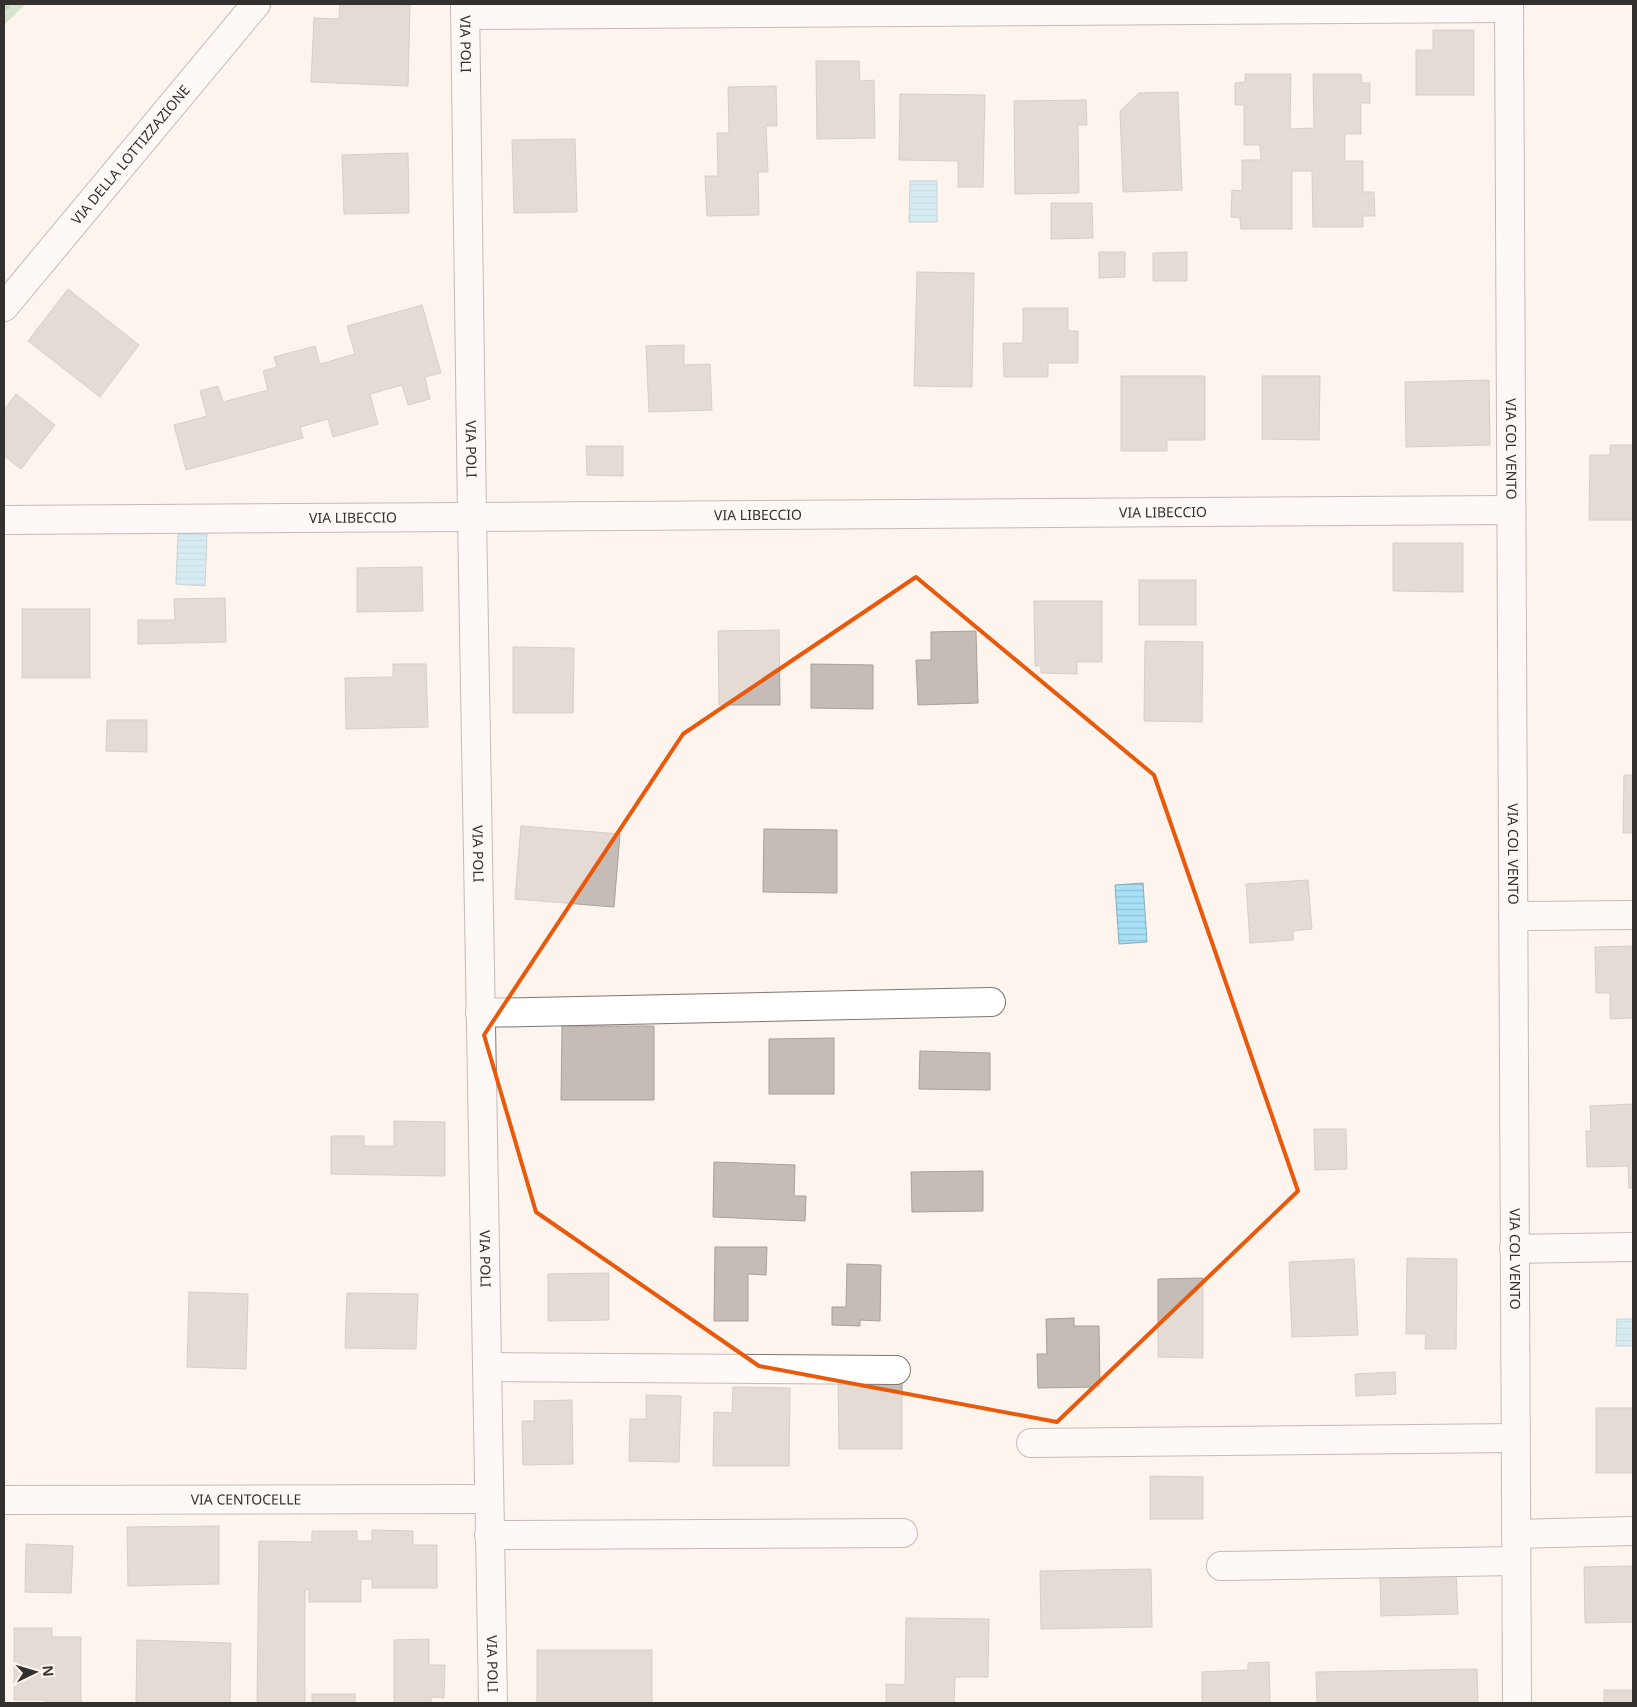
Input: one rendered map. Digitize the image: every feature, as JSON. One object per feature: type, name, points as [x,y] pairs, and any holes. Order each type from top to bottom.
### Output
[{"type":"street","name":"VIA DELLA LOTTIZZAZIONE","points":[[4,307],[256,4]]},
{"type":"street","points":[[465,9],[1508,6]]},
{"type":"street","name":"VIA COL VENTO","points":[[1508,6],[1517,1703]]},
{"type":"street","name":"VIA POLI","points":[[465,9],[480,1013],[493,1703]]},
{"type":"street","name":"VIA LIBECCIO","points":[[4,520],[1511,510]]},
{"type":"street","points":[[1513,916],[1633,914]]},
{"type":"street","points":[[480,1013],[991,1002]]},
{"type":"street","points":[[1514,1249],[1633,1247]]},
{"type":"street","points":[[487,1367],[896,1370]]},
{"type":"street","points":[[1031,1443],[1516,1438]]},
{"type":"street","name":"VIA CENTOCELLE","points":[[4,1500],[489,1499]]},
{"type":"street","points":[[1516,1534],[1633,1531]]},
{"type":"street","points":[[490,1535],[903,1533]]},
{"type":"street","points":[[1220,1566],[1516,1561]]},
{"type":"highlighted area","points":[[916,577],[1154,775],[1298,1191],[1057,1422],[759,1366],[536,1212],[484,1035],[683,734]]},
{"type":"green space","points":[[4,4],[26,4],[4,25]]},
{"type":"water","points":[[910,181],[937,181],[937,222],[909,222]]},
{"type":"water","points":[[178,533],[207,534],[205,586],[176,584]]},
{"type":"water","points":[[1143,883],[1147,942],[1119,944],[1115,885]]},
{"type":"water","points":[[1617,1319],[1633,1319],[1633,1346],[1616,1346]]},
{"type":"building","points":[[340,4],[410,5],[408,86],[311,82],[314,18],[339,19]]},
{"type":"building","points":[[1433,30],[1474,30],[1474,95],[1416,95],[1416,50],[1433,50]]},
{"type":"building","points":[[816,61],[859,61],[860,81],[874,80],[875,138],[817,139]]},
{"type":"building","points":[[1245,74],[1291,74],[1290,129],[1314,128],[1313,74],[1361,74],[1362,83],[1370,83],[1370,103],[1361,103],[1361,134],[1345,134],[1345,161],[1363,161],[1363,192],[1374,192],[1375,216],[1363,216],[1363,227],[1313,227],[1312,171],[1292,171],[1292,229],[1241,229],[1240,218],[1231,217],[1232,190],[1242,191],[1242,160],[1261,160],[1260,145],[1244,145],[1244,105],[1235,105],[1235,83],[1245,82]]},
{"type":"building","points":[[776,86],[777,126],[766,126],[768,172],[758,172],[759,215],[707,216],[705,176],[718,176],[717,133],[729,133],[728,87]]},
{"type":"building","points":[[1178,92],[1182,190],[1123,192],[1120,111],[1139,93]]},
{"type":"building","points":[[900,94],[985,95],[983,187],[958,187],[958,161],[899,160]]},
{"type":"building","points":[[1086,100],[1087,125],[1078,125],[1079,193],[1015,194],[1014,101]]},
{"type":"building","points":[[575,139],[577,212],[514,213],[512,140]]},
{"type":"building","points":[[408,153],[409,213],[344,214],[342,155]]},
{"type":"building","points":[[1051,203],[1092,203],[1093,238],[1051,239]]},
{"type":"building","points":[[1099,252],[1125,252],[1125,277],[1099,278]]},
{"type":"building","points":[[1187,252],[1187,281],[1153,281],[1153,253]]},
{"type":"building","points":[[917,272],[974,273],[972,387],[914,386]]},
{"type":"building","points":[[68,289],[139,345],[100,397],[28,341]]},
{"type":"building","points":[[422,305],[441,373],[425,377],[430,399],[408,405],[402,385],[370,394],[378,424],[333,437],[328,419],[300,427],[303,438],[186,470],[174,425],[207,416],[200,391],[218,386],[223,402],[268,390],[263,371],[277,367],[274,357],[315,346],[320,364],[355,354],[347,326]]},
{"type":"building","points":[[1023,308],[1068,308],[1068,331],[1078,331],[1078,363],[1048,363],[1048,377],[1004,377],[1003,343],[1023,343]]},
{"type":"building","points":[[684,345],[684,365],[710,364],[712,410],[649,412],[646,346]]},
{"type":"building","points":[[1121,376],[1205,376],[1205,440],[1167,440],[1167,451],[1121,451]]},
{"type":"building","points":[[1262,376],[1320,376],[1319,440],[1262,439]]},
{"type":"building","points":[[1489,380],[1490,445],[1406,447],[1405,382]]},
{"type":"building","points":[[16,394],[55,425],[21,469],[4,456],[4,410]]},
{"type":"building","points":[[1610,445],[1633,445],[1633,520],[1589,520],[1590,455],[1610,455]]},
{"type":"building","points":[[586,446],[623,446],[623,476],[587,475]]},
{"type":"building","points":[[1393,543],[1463,543],[1463,592],[1393,591]]},
{"type":"building","points":[[422,567],[423,611],[357,612],[357,568]]},
{"type":"building","points":[[1139,580],[1196,580],[1196,625],[1139,625]]},
{"type":"building","points":[[225,598],[226,642],[138,644],[138,620],[175,620],[174,599]]},
{"type":"building","points":[[1034,601],[1102,601],[1102,662],[1077,662],[1077,674],[1041,673],[1041,666],[1035,666]]},
{"type":"building","points":[[22,609],[90,609],[90,678],[22,678]]},
{"type":"building","points":[[779,630],[780,705],[719,705],[718,631]]},
{"type":"building","points":[[976,631],[978,703],[918,705],[916,660],[931,660],[931,632]]},
{"type":"building","points":[[1145,641],[1203,642],[1202,722],[1144,721]]},
{"type":"building","points":[[513,647],[574,648],[573,713],[513,713]]},
{"type":"building","points":[[393,664],[426,664],[428,727],[346,729],[345,678],[393,677]]},
{"type":"building","points":[[811,664],[873,665],[873,709],[811,708]]},
{"type":"building","points":[[107,720],[147,720],[147,752],[106,751]]},
{"type":"building","points":[[1624,775],[1633,775],[1633,833],[1623,833]]},
{"type":"building","points":[[521,826],[620,834],[614,907],[515,899]]},
{"type":"building","points":[[764,829],[837,830],[837,893],[763,892]]},
{"type":"building","points":[[1308,880],[1312,929],[1293,931],[1293,940],[1250,943],[1246,884]]},
{"type":"building","points":[[1633,946],[1633,1018],[1610,1019],[1610,993],[1596,993],[1595,947]]},
{"type":"building","points":[[562,1026],[654,1026],[654,1100],[561,1100]]},
{"type":"building","points":[[834,1038],[834,1094],[769,1094],[769,1039]]},
{"type":"building","points":[[920,1051],[990,1053],[990,1090],[919,1089]]},
{"type":"building","points":[[1633,1104],[1633,1188],[1629,1188],[1628,1166],[1587,1167],[1586,1131],[1591,1131],[1590,1106]]},
{"type":"building","points":[[394,1121],[445,1122],[445,1176],[331,1174],[331,1136],[364,1136],[364,1146],[394,1146]]},
{"type":"building","points":[[1314,1129],[1346,1129],[1347,1169],[1315,1170]]},
{"type":"building","points":[[714,1162],[795,1165],[794,1196],[806,1196],[805,1221],[713,1217]]},
{"type":"building","points":[[983,1171],[983,1211],[912,1212],[911,1172]]},
{"type":"building","points":[[715,1247],[767,1247],[766,1275],[748,1274],[748,1321],[714,1321]]},
{"type":"building","points":[[1407,1258],[1457,1259],[1456,1349],[1425,1349],[1426,1334],[1406,1334]]},
{"type":"building","points":[[1354,1259],[1358,1335],[1292,1337],[1289,1262]]},
{"type":"building","points":[[847,1264],[881,1265],[880,1321],[860,1320],[860,1326],[832,1325],[832,1307],[846,1307]]},
{"type":"building","points":[[609,1273],[609,1320],[548,1321],[548,1274]]},
{"type":"building","points":[[1203,1278],[1203,1358],[1158,1357],[1158,1279]]},
{"type":"building","points":[[189,1292],[248,1294],[246,1369],[187,1367]]},
{"type":"building","points":[[347,1293],[418,1294],[416,1349],[345,1348]]},
{"type":"building","points":[[1074,1318],[1074,1326],[1099,1326],[1100,1387],[1038,1388],[1037,1354],[1047,1354],[1046,1319]]},
{"type":"building","points":[[1395,1372],[1396,1394],[1356,1396],[1355,1374]]},
{"type":"building","points":[[902,1377],[902,1449],[839,1449],[838,1378]]},
{"type":"building","points":[[733,1387],[790,1388],[789,1466],[713,1466],[714,1412],[732,1413]]},
{"type":"building","points":[[646,1395],[681,1396],[679,1462],[629,1461],[630,1419],[646,1419]]},
{"type":"building","points":[[572,1400],[573,1464],[523,1465],[522,1421],[534,1421],[534,1401]]},
{"type":"building","points":[[1596,1408],[1633,1408],[1633,1473],[1596,1473]]},
{"type":"building","points":[[1150,1476],[1203,1477],[1203,1519],[1150,1519]]},
{"type":"building","points":[[219,1526],[219,1584],[128,1586],[127,1527]]},
{"type":"building","points":[[372,1530],[413,1531],[413,1545],[437,1545],[437,1588],[372,1588],[372,1579],[361,1579],[361,1602],[309,1602],[309,1590],[305,1590],[305,1703],[257,1703],[259,1541],[312,1542],[312,1531],[357,1531],[357,1541],[372,1541]]},
{"type":"building","points":[[26,1544],[73,1546],[71,1593],[25,1592]]},
{"type":"building","points":[[1633,1566],[1633,1622],[1585,1623],[1584,1567]]},
{"type":"building","points":[[1151,1569],[1152,1627],[1041,1629],[1040,1571]]},
{"type":"building","points":[[1456,1571],[1458,1614],[1381,1616],[1380,1573]]},
{"type":"building","points":[[906,1618],[989,1619],[988,1677],[955,1677],[954,1703],[886,1703],[886,1684],[905,1685]]},
{"type":"building","points":[[14,1628],[52,1628],[52,1637],[81,1637],[81,1703],[45,1703],[45,1700],[14,1700]]},
{"type":"building","points":[[429,1639],[429,1665],[445,1665],[444,1698],[431,1697],[431,1703],[394,1703],[394,1640]]},
{"type":"building","points":[[137,1640],[231,1643],[230,1703],[136,1703]]},
{"type":"building","points":[[537,1650],[652,1650],[652,1703],[537,1703]]},
{"type":"building","points":[[1269,1662],[1270,1703],[1202,1703],[1202,1672],[1248,1670],[1248,1663]]},
{"type":"building","points":[[1477,1669],[1478,1703],[1317,1703],[1316,1672]]},
{"type":"building","points":[[1604,1690],[1633,1690],[1633,1703],[1604,1703]]},
{"type":"building","points":[[312,1694],[355,1694],[355,1703],[312,1703]]}]
